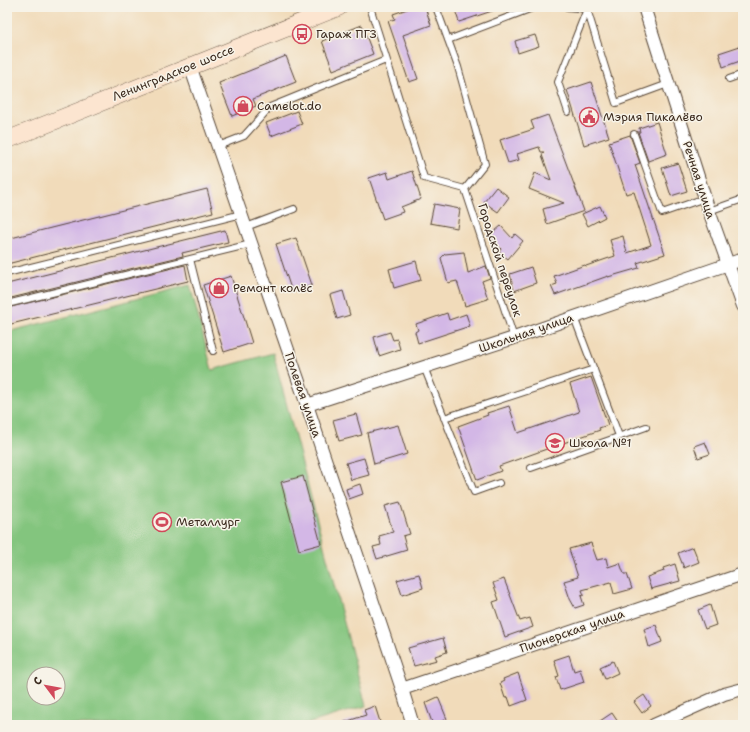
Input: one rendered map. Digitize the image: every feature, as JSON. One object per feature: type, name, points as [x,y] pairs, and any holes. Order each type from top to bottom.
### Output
[{"type":"main road","name":"Ленинградское шоссе","points":[[7,140],[339,7]]},
{"type":"street","name":"Речная улица","points":[[644,7],[709,211],[743,306]]},
{"type":"street","name":"Полевая улица","points":[[190,66],[307,405],[413,725]]},
{"type":"street","name":"Школьная улица","points":[[307,405],[514,338],[743,259]]},
{"type":"street","name":"Пионерская улица","points":[[402,689],[743,574]]},
{"type":"street","points":[[654,725],[724,694],[743,689]]},
{"type":"lane","points":[[370,7],[424,178],[465,189],[485,164],[458,67],[436,7]]},
{"type":"lane","points":[[448,40],[522,9],[535,7]]},
{"type":"lane","points":[[567,7],[590,8]]},
{"type":"lane","points":[[590,8],[616,103],[668,84]]},
{"type":"lane","points":[[568,112],[558,82],[590,8]]},
{"type":"lane","points":[[218,146],[244,136],[270,107],[386,60]]},
{"type":"lane","points":[[729,79],[743,74]]},
{"type":"lane","points":[[634,134],[662,213],[705,198]]},
{"type":"lane","name":"Городской переулок","points":[[465,189],[514,338]]},
{"type":"lane","points":[[709,211],[743,199]]},
{"type":"lane","points":[[246,227],[294,209]]},
{"type":"lane","points":[[7,273],[242,214]]},
{"type":"lane","points":[[7,304],[252,244]]},
{"type":"lane","points":[[190,259],[214,351]]},
{"type":"lane","points":[[574,317],[619,436]]},
{"type":"lane","points":[[424,367],[474,492],[498,483]]},
{"type":"lane","points":[[444,418],[594,369]]},
{"type":"lane","points":[[530,468],[646,427]]},
{"type":"green space","name":"Металлург","points":[[190,285],[212,370],[273,353],[366,706],[303,725],[7,725],[7,332]]},
{"type":"building","points":[[413,7],[425,7],[431,25],[403,35],[418,79],[409,82],[388,21],[395,19],[393,14]]},
{"type":"building","points":[[454,7],[498,7],[498,9],[459,22]]},
{"type":"building","points":[[362,25],[373,54],[333,70],[322,41]]},
{"type":"building","points":[[535,35],[539,46],[518,53],[515,41]]},
{"type":"building","points":[[743,45],[743,60],[723,67],[719,53]]},
{"type":"building","points":[[286,56],[296,82],[253,99],[256,106],[232,116],[219,83]]},
{"type":"building","name":"Мэрия Пикалёво","points":[[591,82],[609,137],[584,145],[567,90]]},
{"type":"building","points":[[297,111],[302,124],[271,136],[266,123]]},
{"type":"building","points":[[548,115],[584,211],[547,224],[543,209],[564,203],[529,189],[535,173],[551,180],[542,155],[544,152],[541,152],[539,147],[517,154],[519,160],[508,163],[500,140],[534,129],[531,121]]},
{"type":"building","points":[[657,122],[667,154],[648,161],[638,132],[640,132],[639,128]]},
{"type":"building","points":[[630,135],[640,163],[635,165],[665,254],[637,263],[639,268],[608,276],[555,295],[551,286],[557,284],[554,276],[615,256],[610,240],[623,236],[627,253],[651,245],[634,192],[626,194],[609,142]]},
{"type":"building","points":[[678,163],[687,191],[671,196],[662,168]]},
{"type":"building","points":[[412,171],[421,199],[401,207],[403,212],[383,219],[369,178],[387,172],[389,179]]},
{"type":"building","points":[[496,187],[509,197],[498,212],[484,202]]},
{"type":"building","points":[[207,189],[213,212],[7,264],[7,239]]},
{"type":"building","points":[[434,204],[460,209],[457,228],[430,223]]},
{"type":"building","points":[[600,206],[605,217],[588,226],[582,214]]},
{"type":"building","points":[[501,226],[512,238],[515,234],[523,241],[508,259],[499,252],[501,249],[489,236]]},
{"type":"building","points":[[225,230],[228,242],[182,253],[183,256],[7,299],[7,284]]},
{"type":"building","points":[[296,238],[312,285],[292,292],[276,244]]},
{"type":"building","points":[[464,252],[468,273],[486,266],[490,278],[482,281],[488,299],[465,306],[457,281],[448,283],[441,258],[445,254]]},
{"type":"building","points":[[416,261],[421,280],[394,288],[389,269]]},
{"type":"building","points":[[185,265],[188,281],[7,325],[7,308]]},
{"type":"building","points":[[531,267],[536,283],[514,291],[510,274]]},
{"type":"building","points":[[231,276],[252,343],[224,352],[203,285]]},
{"type":"building","points":[[343,291],[350,315],[337,319],[330,295]]},
{"type":"building","points":[[447,313],[449,320],[466,314],[470,326],[418,343],[415,332],[418,330],[416,324]]},
{"type":"building","points":[[390,332],[393,340],[397,339],[400,349],[379,356],[374,337]]},
{"type":"building","points":[[591,377],[608,425],[599,428],[600,430],[499,466],[501,471],[477,480],[458,426],[488,415],[487,413],[509,406],[518,433],[579,412],[570,384]]},
{"type":"building","points":[[356,414],[362,435],[339,441],[333,420]]},
{"type":"building","points":[[398,425],[407,454],[374,464],[367,433]]},
{"type":"building","points":[[705,442],[710,454],[698,458],[694,446]]},
{"type":"building","points":[[364,458],[369,475],[351,480],[346,463]]},
{"type":"building","points":[[303,476],[321,544],[299,550],[281,482]]},
{"type":"building","points":[[360,484],[363,494],[349,499],[346,489]]},
{"type":"building","points":[[400,502],[410,534],[403,536],[407,550],[377,559],[373,547],[381,545],[379,536],[393,532],[385,506]]},
{"type":"building","points":[[591,543],[597,560],[606,558],[608,567],[620,563],[624,574],[627,574],[632,589],[614,594],[611,582],[582,590],[584,595],[581,596],[584,605],[575,608],[570,599],[564,581],[578,577],[569,549]]},
{"type":"building","points":[[693,547],[699,562],[684,568],[678,553]]},
{"type":"building","points":[[675,564],[680,581],[651,589],[647,577],[664,571],[663,568]]},
{"type":"building","points":[[419,574],[423,588],[402,595],[397,580]]},
{"type":"building","points":[[504,579],[520,621],[530,618],[533,627],[505,637],[493,602],[499,600],[493,583]]},
{"type":"building","points":[[710,605],[716,625],[705,629],[698,610]]},
{"type":"building","points":[[656,625],[662,642],[649,647],[644,629]]},
{"type":"building","points":[[443,638],[447,652],[435,656],[437,660],[414,666],[408,648]]},
{"type":"building","points":[[569,655],[574,671],[580,669],[584,682],[560,690],[556,677],[559,676],[554,660]]},
{"type":"building","points":[[613,661],[618,673],[605,679],[600,667]]},
{"type":"building","points":[[518,673],[527,700],[511,706],[508,697],[505,698],[500,683],[504,681],[503,679]]},
{"type":"building","points":[[644,695],[651,706],[642,713],[634,702]]},
{"type":"building","points":[[438,697],[447,719],[433,725],[425,703]]},
{"type":"building","points":[[375,706],[381,725],[342,725],[342,723],[366,715],[364,710]]},
{"type":"building","points":[[612,713],[620,725],[594,725]]},
{"type":"place","name":"Гараж ПГЗ","points":[[302,34]]},
{"type":"place","name":"Camelot.do","points":[[243,106]]},
{"type":"place","name":"Мэрия Пикалёво","points":[[589,117]]},
{"type":"place","name":"Ремонт колёс","points":[[219,288]]},
{"type":"place","name":"Школа №1","points":[[555,443]]},
{"type":"place","name":"Металлург","points":[[162,522]]}]
